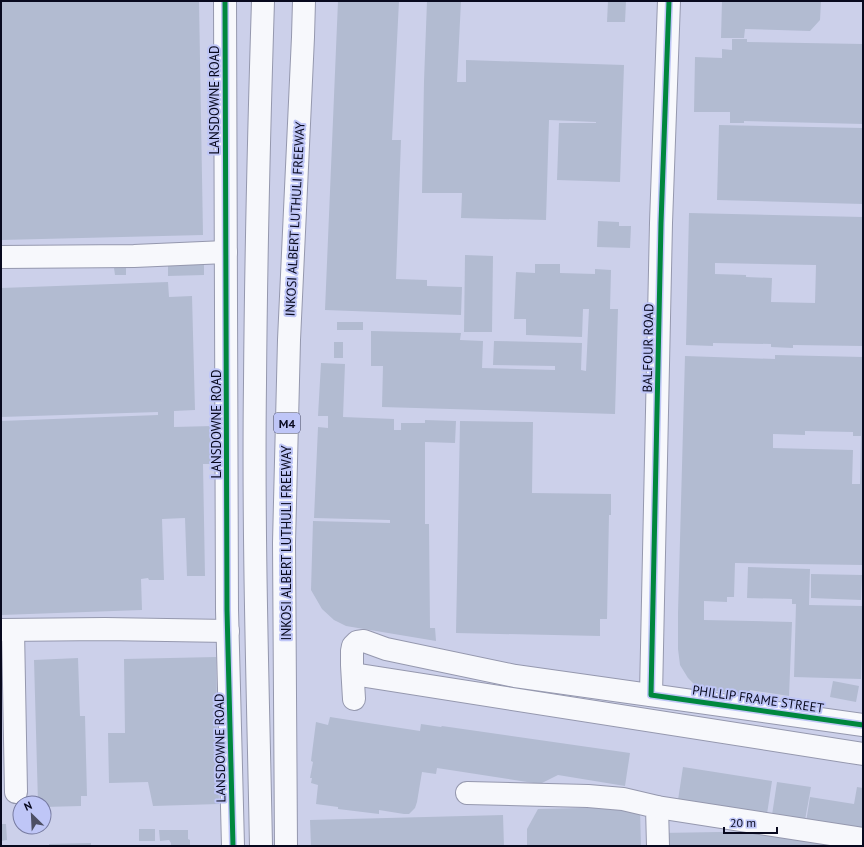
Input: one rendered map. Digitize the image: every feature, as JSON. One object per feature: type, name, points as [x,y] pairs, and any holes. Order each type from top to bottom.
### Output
[{"type":"main road","name":"LANSDOWNE ROAD","points":[[225,1],[228,631],[233,846]]},
{"type":"main road","name":"M4","points":[[261,846],[256,611],[255,385],[263,1]]},
{"type":"main road","name":"INKOSI ALBERT LUTHULI FREEWAY","points":[[286,846],[284,543],[289,340],[304,1]]},
{"type":"main road","name":"BALFOUR ROAD","points":[[651,695],[661,215],[669,1]]},
{"type":"main road","points":[[1,257],[134,256],[226,252]]},
{"type":"main road","points":[[16,792],[7,630],[105,629],[228,631]]},
{"type":"main road","name":"PHILLIP FRAME STREET","points":[[353,674],[353,646],[357,642],[364,640],[386,649],[515,676],[863,725]]},
{"type":"main road","points":[[354,699],[353,674],[863,754]]},
{"type":"main road","points":[[467,794],[588,796],[623,799],[657,806],[863,839]]},
{"type":"main road","points":[[657,806],[658,846]]},
{"type":"building","points":[[1,1],[199,1],[203,235],[1,240]]},
{"type":"building","points":[[338,1],[399,1],[392,140],[401,140],[396,279],[427,280],[427,286],[462,287],[461,315],[325,310]]},
{"type":"building","points":[[427,1],[461,1],[457,82],[466,82],[466,60],[624,65],[620,182],[557,180],[559,123],[596,122],[549,120],[546,220],[461,218],[462,193],[422,193]]},
{"type":"building","points":[[608,1],[626,1],[625,22],[607,22]]},
{"type":"building","points":[[722,1],[821,1],[820,20],[810,31],[745,29],[744,38],[721,38]]},
{"type":"building","points":[[732,39],[747,39],[747,42],[863,44],[863,124],[744,121],[744,123],[730,123],[730,112],[694,112],[695,57],[722,58],[722,49],[732,50]]},
{"type":"building","points":[[719,125],[863,128],[863,204],[717,200]]},
{"type":"building","points":[[689,213],[863,217],[863,346],[793,345],[793,348],[771,347],[771,344],[713,343],[713,346],[686,345]],"holes":[[[715,263],[816,265],[815,303],[771,302],[772,278],[715,274]]]},
{"type":"building","points":[[598,221],[619,222],[619,226],[631,226],[630,248],[597,247]]},
{"type":"building","points":[[465,255],[493,256],[492,332],[464,332]]},
{"type":"building","points":[[204,263],[204,275],[168,276],[168,264]]},
{"type":"building","points":[[535,264],[560,264],[560,273],[595,274],[595,269],[611,270],[610,309],[618,309],[615,414],[382,407],[383,366],[371,366],[371,331],[461,333],[460,340],[483,341],[482,368],[555,370],[555,366],[493,365],[494,341],[582,343],[581,370],[586,371],[589,309],[583,309],[582,337],[526,335],[526,319],[514,319],[516,272],[535,273]]},
{"type":"building","points":[[116,265],[124,265],[124,267],[126,267],[126,275],[115,275],[114,268],[116,268]]},
{"type":"building","points":[[168,282],[169,297],[192,296],[195,410],[174,411],[174,427],[212,426],[213,464],[203,464],[205,576],[187,576],[185,518],[162,519],[164,580],[149,580],[148,578],[141,579],[142,610],[1,615],[1,421],[158,415],[158,412],[1,417],[1,288]]},
{"type":"building","points":[[337,322],[363,322],[363,330],[337,330]]},
{"type":"building","points":[[334,342],[343,342],[343,358],[334,358]]},
{"type":"building","points":[[775,355],[863,357],[863,565],[735,563],[734,597],[727,597],[727,602],[704,601],[704,620],[792,622],[789,696],[750,690],[749,696],[705,689],[694,684],[688,678],[680,665],[678,649],[678,613],[685,356],[775,359]],"holes":[[[805,431],[853,432],[853,436],[861,436],[860,484],[852,484],[853,450],[773,448],[773,434],[805,435]]]},
{"type":"building","points":[[321,363],[345,364],[343,417],[394,419],[394,430],[401,430],[401,423],[425,423],[425,420],[456,421],[455,443],[425,442],[425,524],[429,524],[430,628],[435,628],[436,641],[346,626],[334,620],[322,609],[311,590],[313,521],[390,523],[390,520],[314,518],[318,427],[328,428],[328,416],[318,416]]},
{"type":"building","points":[[460,421],[533,422],[532,493],[611,494],[611,515],[609,515],[607,619],[600,619],[600,636],[456,633]]},
{"type":"building","points":[[748,567],[810,569],[809,605],[863,606],[861,679],[794,677],[796,604],[792,604],[792,599],[747,598]]},
{"type":"building","points":[[811,574],[862,575],[861,600],[811,598]]},
{"type":"building","points":[[216,657],[219,804],[153,806],[148,782],[109,783],[108,733],[125,733],[124,659]]},
{"type":"building","points":[[78,658],[80,716],[85,716],[87,796],[81,796],[81,806],[52,807],[52,795],[38,795],[34,660]]},
{"type":"building","points":[[833,681],[859,686],[856,702],[830,697]]},
{"type":"building","points":[[330,717],[420,731],[421,724],[442,726],[630,753],[625,786],[558,775],[540,784],[437,768],[436,774],[422,772],[417,802],[415,808],[409,814],[379,810],[379,814],[338,809],[338,807],[316,804],[318,785],[311,783],[312,778],[310,778],[313,762],[311,761],[316,722],[328,725]]},
{"type":"building","points":[[683,767],[772,781],[767,814],[678,800]]},
{"type":"building","points":[[777,782],[811,787],[805,820],[772,815]]},
{"type":"building","points":[[857,787],[863,788],[863,831],[806,822],[810,797],[854,804]]},
{"type":"building","points":[[623,807],[640,809],[641,846],[527,846],[527,829],[538,809]]},
{"type":"building","points":[[503,815],[504,846],[311,846],[310,820]]},
{"type":"building","points":[[1,824],[6,824],[7,840],[1,841]]},
{"type":"building","points":[[139,829],[155,829],[155,841],[139,841]]},
{"type":"building","points":[[159,830],[188,830],[190,846],[171,846],[169,840],[160,841]]},
{"type":"building","points":[[782,831],[835,846],[660,846],[660,833]]},
{"type":"building","points":[[91,843],[91,846],[49,846],[49,844]]},
{"type":"cycle path","points":[[225,1],[227,610],[233,846]]},
{"type":"cycle path","points":[[669,1],[661,223],[651,695],[863,725]]}]
